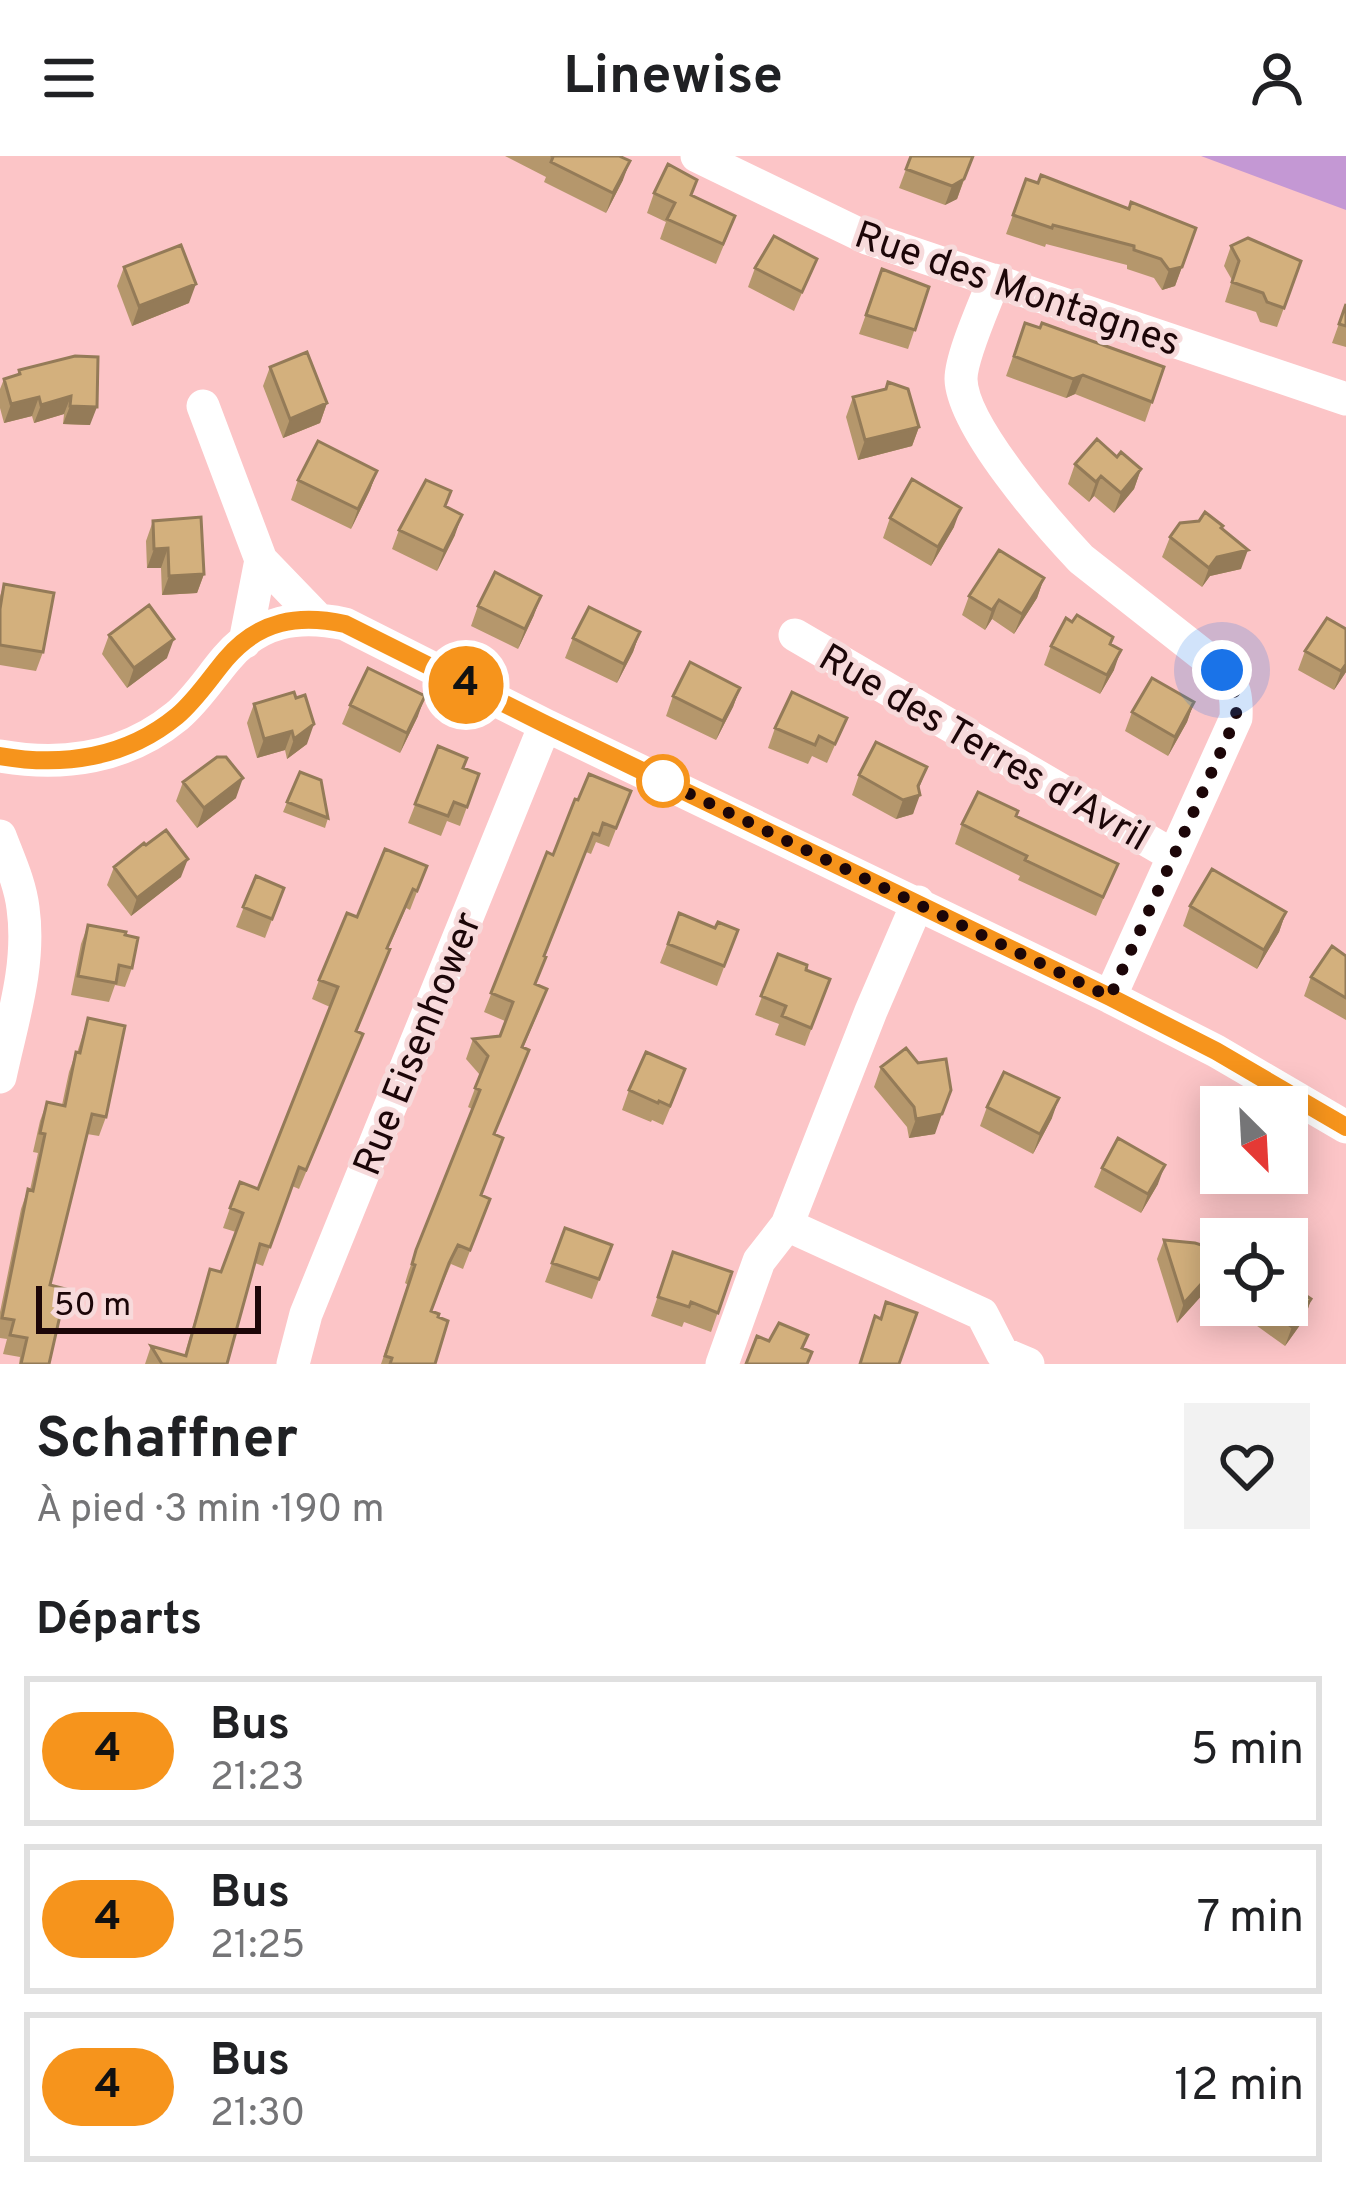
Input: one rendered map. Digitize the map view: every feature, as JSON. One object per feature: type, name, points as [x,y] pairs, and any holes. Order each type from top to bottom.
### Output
[{"type":"street","name":"Rue des Montagnes","points":[[697,156],[867,238],[1346,399]]},
{"type":"street","points":[[994,280],[961,374],[976,424],[1061,538],[1222,670],[1237,699],[1236,718],[1110,997]]},
{"type":"street","points":[[203,406],[261,560],[317,618]]},
{"type":"street","points":[[245,642],[261,560]]},
{"type":"street","points":[[0,756],[80,760],[122,749],[178,715],[231,653],[273,625],[317,618],[345,624],[1110,997],[1216,1051],[1346,1127]]},
{"type":"street","name":"Rue des Terres d'Avril","points":[[795,635],[1174,856]]},
{"type":"street","name":"Rue Eisenhower","points":[[293,1364],[307,1314],[545,724]]},
{"type":"street","points":[[0,836],[23,908],[26,958],[0,1077]]},
{"type":"street","points":[[722,1364],[759,1262],[787,1225],[918,902]]},
{"type":"street","points":[[787,1225],[982,1314],[1002,1353],[1028,1364]]},
{"type":"shaded area","points":[[1201,156],[1346,156],[1346,210]]},
{"type":"building","points":[[551,156],[619,156],[630,161],[613,193],[551,162]]},
{"type":"building","points":[[911,156],[973,156],[964,179],[952,186],[906,169]]},
{"type":"building","points":[[668,164],[697,180],[691,195],[735,216],[723,244],[667,219],[675,203],[654,193]]},
{"type":"building","points":[[1041,175],[1129,209],[1131,202],[1196,228],[1182,267],[1169,270],[1161,259],[1134,250],[1134,246],[1013,215],[1026,179],[1038,183]]},
{"type":"building","points":[[774,236],[817,259],[802,292],[755,268]]},
{"type":"building","points":[[1248,238],[1301,261],[1284,308],[1267,302],[1263,293],[1232,282],[1239,261],[1231,246]]},
{"type":"building","points":[[181,245],[196,284],[139,306],[124,267]]},
{"type":"building","points":[[882,269],[929,287],[915,330],[866,315]]},
{"type":"building","points":[[1025,323],[1040,328],[1042,323],[1164,367],[1152,402],[1083,375],[1073,379],[1014,356]]},
{"type":"building","points":[[307,352],[327,403],[290,419],[270,367]]},
{"type":"building","points":[[75,356],[98,357],[97,407],[70,406],[71,396],[41,405],[39,397],[11,404],[4,379],[20,374],[19,370]]},
{"type":"building","points":[[888,382],[908,389],[919,427],[865,440],[853,397],[886,389]]},
{"type":"building","points":[[1097,439],[1117,457],[1121,452],[1141,469],[1121,493],[1101,476],[1096,482],[1075,464]]},
{"type":"building","points":[[318,441],[377,471],[358,509],[298,480]]},
{"type":"building","points":[[912,479],[961,508],[938,547],[890,518]]},
{"type":"building","points":[[426,480],[451,491],[445,506],[462,515],[444,551],[399,530]]},
{"type":"building","points":[[1205,512],[1248,550],[1217,557],[1209,568],[1170,537],[1180,523],[1199,521]]},
{"type":"building","points":[[201,517],[204,574],[169,576],[168,548],[154,549],[153,521]]},
{"type":"building","points":[[999,550],[1044,578],[1022,614],[999,600],[992,610],[969,596]]},
{"type":"building","points":[[495,572],[541,596],[525,629],[478,606]]},
{"type":"building","points":[[4,584],[54,593],[43,652],[0,645]]},
{"type":"building","points":[[149,605],[174,639],[134,668],[109,635]]},
{"type":"building","points":[[589,607],[640,632],[624,664],[573,638]]},
{"type":"building","points":[[1077,615],[1113,637],[1110,644],[1121,650],[1107,675],[1051,646],[1066,618],[1072,622]]},
{"type":"building","points":[[1327,618],[1346,629],[1346,664],[1341,671],[1305,651]]},
{"type":"building","points":[[690,662],[740,688],[723,721],[673,696]]},
{"type":"building","points":[[368,668],[425,696],[407,733],[350,705]]},
{"type":"building","points":[[1152,678],[1194,702],[1175,737],[1132,712]]},
{"type":"building","points":[[294,692],[296,698],[305,695],[314,724],[294,739],[292,731],[264,739],[254,704]]},
{"type":"building","points":[[792,692],[847,718],[835,744],[819,736],[815,745],[775,728]]},
{"type":"building","points":[[876,742],[927,767],[918,786],[920,795],[903,800],[859,775]]},
{"type":"building","points":[[438,746],[467,758],[463,768],[479,774],[467,807],[454,802],[448,816],[415,804]]},
{"type":"building","points":[[217,757],[226,757],[243,778],[204,808],[183,782]]},
{"type":"building","points":[[300,772],[321,780],[328,818],[287,802]]},
{"type":"building","points":[[589,774],[631,791],[616,828],[603,823],[599,835],[593,833],[544,956],[535,984],[547,989],[522,1047],[529,1050],[494,1134],[503,1138],[481,1195],[490,1199],[470,1250],[458,1245],[431,1311],[448,1321],[435,1364],[390,1364],[392,1358],[385,1356],[416,1250],[480,1090],[475,1088],[488,1056],[473,1039],[500,1036],[513,1002],[491,993],[547,852],[553,855]]},
{"type":"building","points":[[978,792],[1018,811],[1016,816],[1118,864],[1103,897],[962,824]]},
{"type":"building","points":[[166,830],[188,859],[137,898],[114,867]]},
{"type":"building","points":[[385,849],[427,866],[387,948],[356,1031],[363,1034],[306,1170],[299,1167],[270,1247],[260,1244],[227,1364],[162,1364],[151,1346],[186,1356],[210,1269],[221,1272],[243,1213],[230,1208],[240,1182],[258,1189],[338,987],[319,980],[347,913],[357,917]]},
{"type":"building","points":[[1212,869],[1286,912],[1264,950],[1190,906]]},
{"type":"building","points":[[256,876],[284,888],[272,919],[243,907]]},
{"type":"building","points":[[679,913],[715,928],[718,922],[738,930],[724,966],[668,944]]},
{"type":"building","points":[[88,925],[138,938],[132,968],[119,965],[116,983],[78,976]]},
{"type":"building","points":[[1332,946],[1346,956],[1346,998],[1311,977]]},
{"type":"building","points":[[778,954],[830,979],[811,1028],[782,1016],[786,1006],[761,996]]},
{"type":"building","points":[[88,1018],[125,1026],[106,1117],[92,1114],[50,1285],[66,1289],[49,1364],[21,1364],[27,1338],[10,1335],[14,1320],[2,1318],[28,1189],[33,1191],[45,1134],[40,1133],[47,1102],[65,1106]]},
{"type":"building","points":[[906,1048],[918,1063],[946,1059],[951,1090],[942,1114],[916,1119],[914,1107],[881,1067]]},
{"type":"building","points":[[646,1052],[685,1069],[670,1106],[629,1090]]},
{"type":"building","points":[[1004,1072],[1059,1098],[1040,1134],[987,1107]]},
{"type":"building","points":[[1118,1138],[1165,1165],[1148,1194],[1102,1168]]},
{"type":"building","points":[[565,1228],[612,1245],[599,1279],[552,1263]]},
{"type":"building","points":[[1164,1240],[1200,1245],[1200,1285],[1184,1303]]},
{"type":"building","points":[[673,1252],[732,1272],[718,1313],[691,1302],[689,1307],[658,1297]]},
{"type":"building","points":[[886,1302],[917,1313],[899,1364],[860,1364],[875,1316],[881,1319]]},
{"type":"building","points":[[779,1323],[808,1335],[802,1348],[812,1352],[807,1364],[746,1364],[757,1336],[769,1341]]},
{"type":"bus line","name":"4","points":[[0,756],[80,760],[122,749],[178,715],[231,653],[258,633],[294,619],[345,624],[1110,997],[1216,1051],[1346,1127]]},
{"type":"route","points":[[663,781],[657,778],[1110,997],[1236,718],[1233,684],[1222,670]]}]
